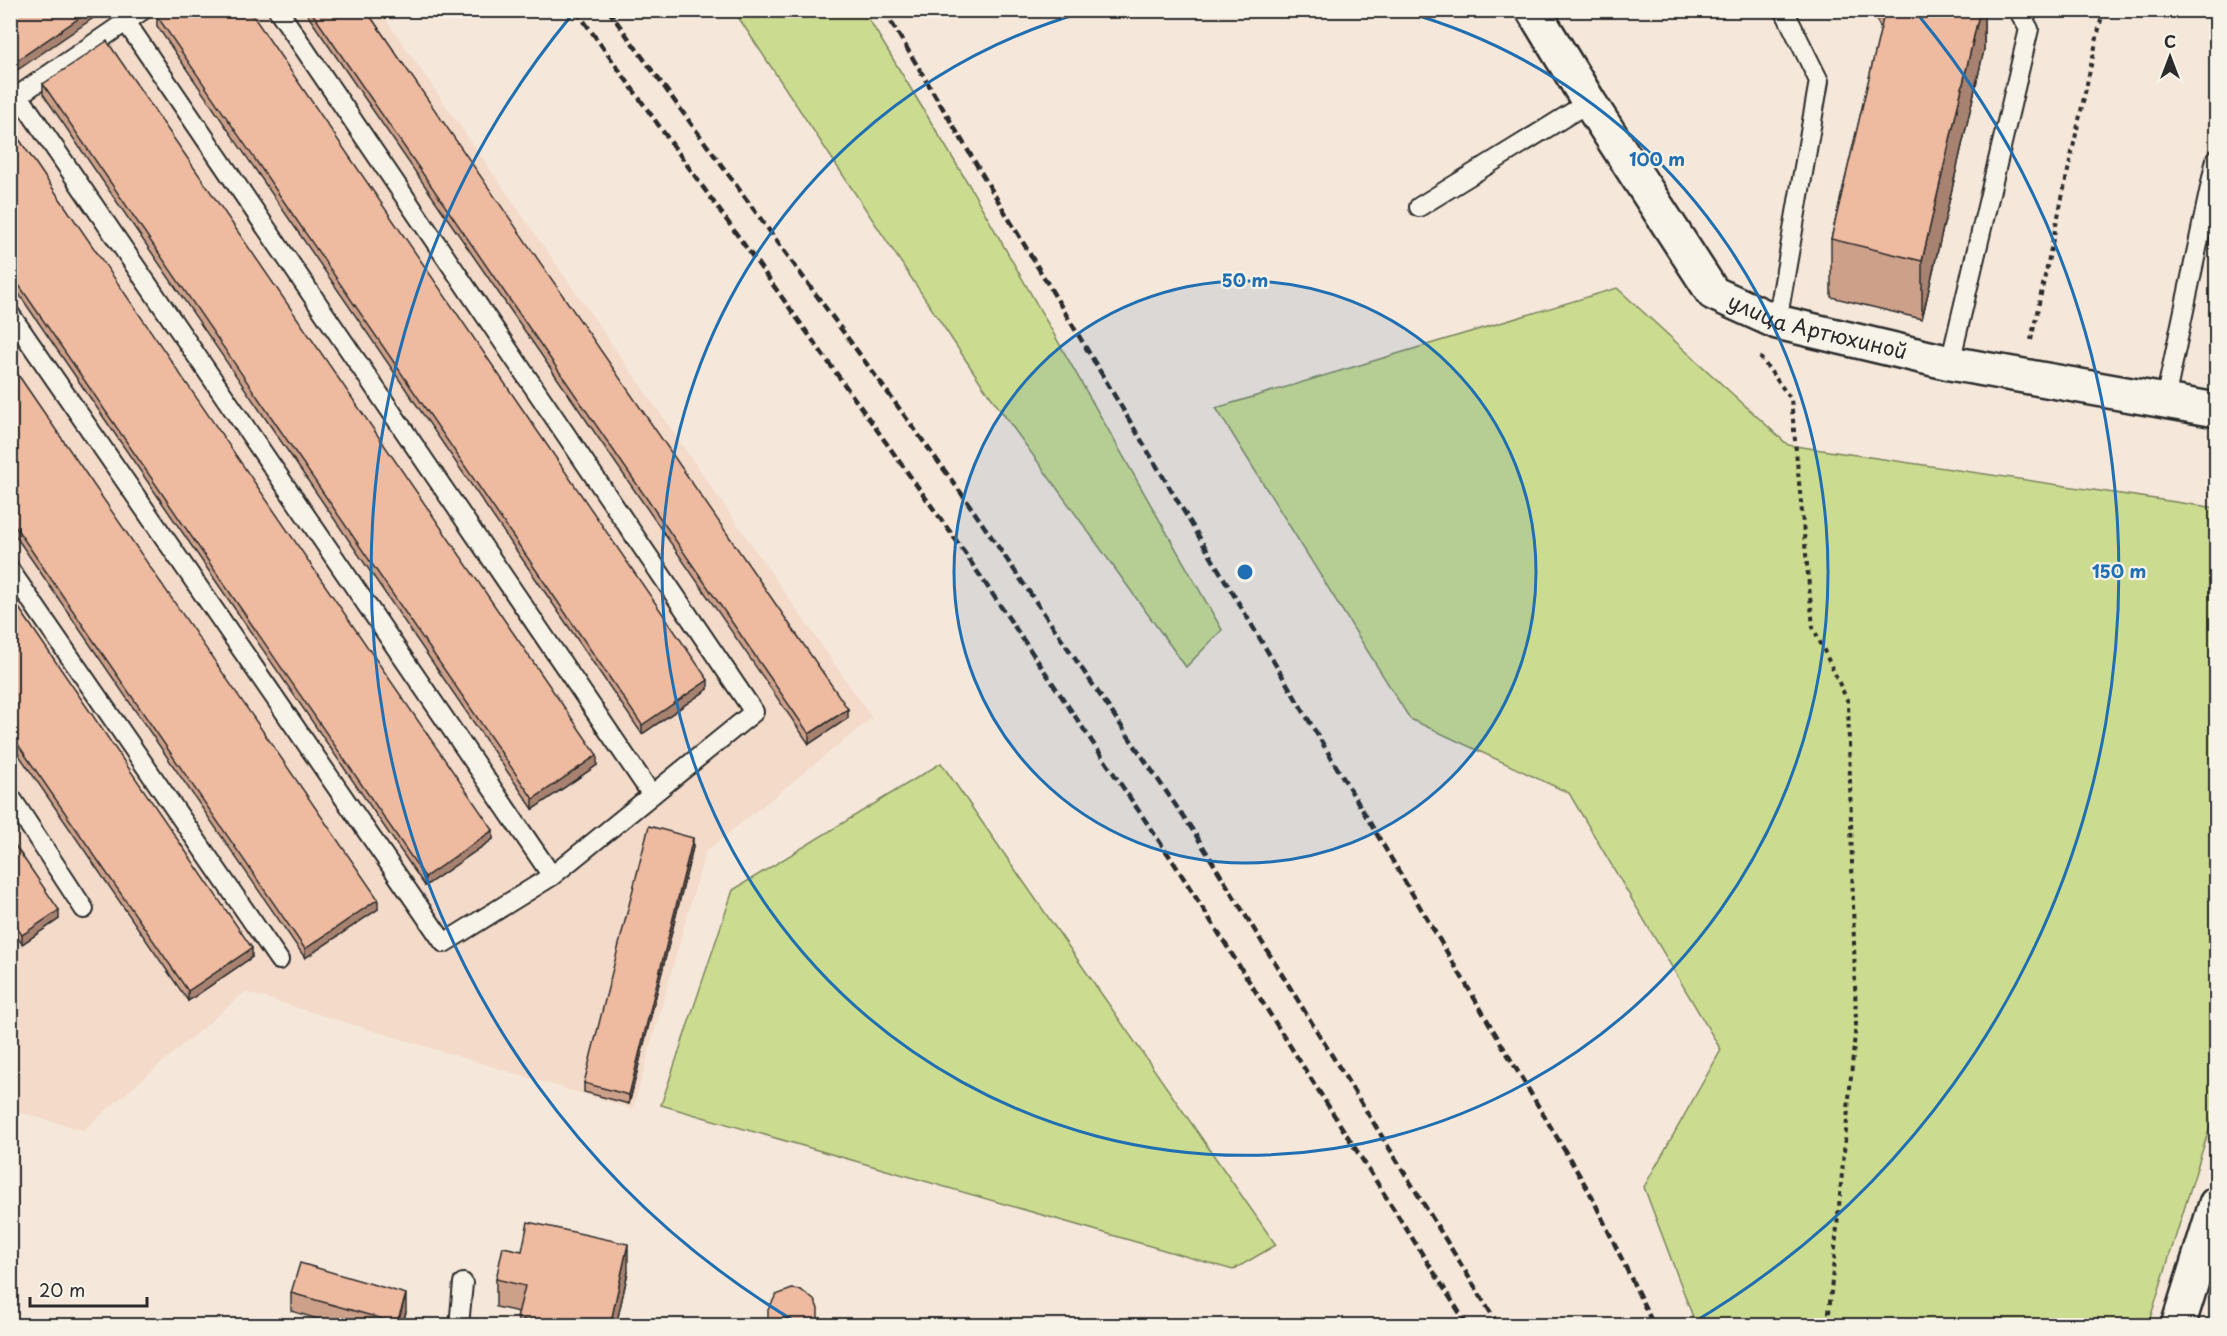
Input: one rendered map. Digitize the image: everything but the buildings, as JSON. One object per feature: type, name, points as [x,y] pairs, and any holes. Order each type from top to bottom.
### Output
[{"type":"street","name":"улица Артюхиной","points":[[1533,10],[1589,102],[1713,293],[1777,322],[1950,363],[2217,410]]},
{"type":"street","points":[[2178,1326],[2217,1204]]},
{"type":"lane","points":[[142,10],[15,99],[552,876]]},
{"type":"lane","points":[[10,314],[444,943],[552,876],[754,712],[278,10]]},
{"type":"lane","points":[[1777,322],[1819,81],[1784,10]]},
{"type":"lane","points":[[1950,363],[2029,30],[2018,10]]},
{"type":"lane","points":[[126,22],[652,795]]},
{"type":"lane","points":[[1419,207],[1589,102]]},
{"type":"lane","points":[[2165,400],[2217,159]]},
{"type":"lane","points":[[10,570],[279,960]]},
{"type":"lane","points":[[10,796],[84,909]]},
{"type":"lane","points":[[459,1326],[464,1283]]},
{"type":"path","points":[[2023,376],[2102,15],[2108,10]]},
{"type":"path","points":[[1756,351],[1791,399],[1812,627],[1848,702],[1856,1023],[1829,1313],[1832,1326]]},
{"type":"shaded area","points":[[10,11],[380,11],[872,718],[705,852],[633,1109],[245,992],[83,1130],[11,1110]]},
{"type":"green space","points":[[734,11],[864,11],[969,185],[1222,630],[1186,667],[983,386]]},
{"type":"green space","points":[[1617,288],[1788,445],[2216,508],[2216,1107],[2148,1325],[1696,1325],[1644,1187],[1721,1050],[1569,793],[1410,719],[1216,408]]},
{"type":"green space","points":[[941,763],[1276,1245],[1233,1270],[661,1105],[733,890]]},
{"type":"railway","points":[[576,10],[958,543],[1174,863],[1468,1326]]},
{"type":"railway","points":[[608,10],[964,497],[1194,832],[1499,1326]]},
{"type":"railway","points":[[884,10],[1590,1193],[1654,1326]]}]
